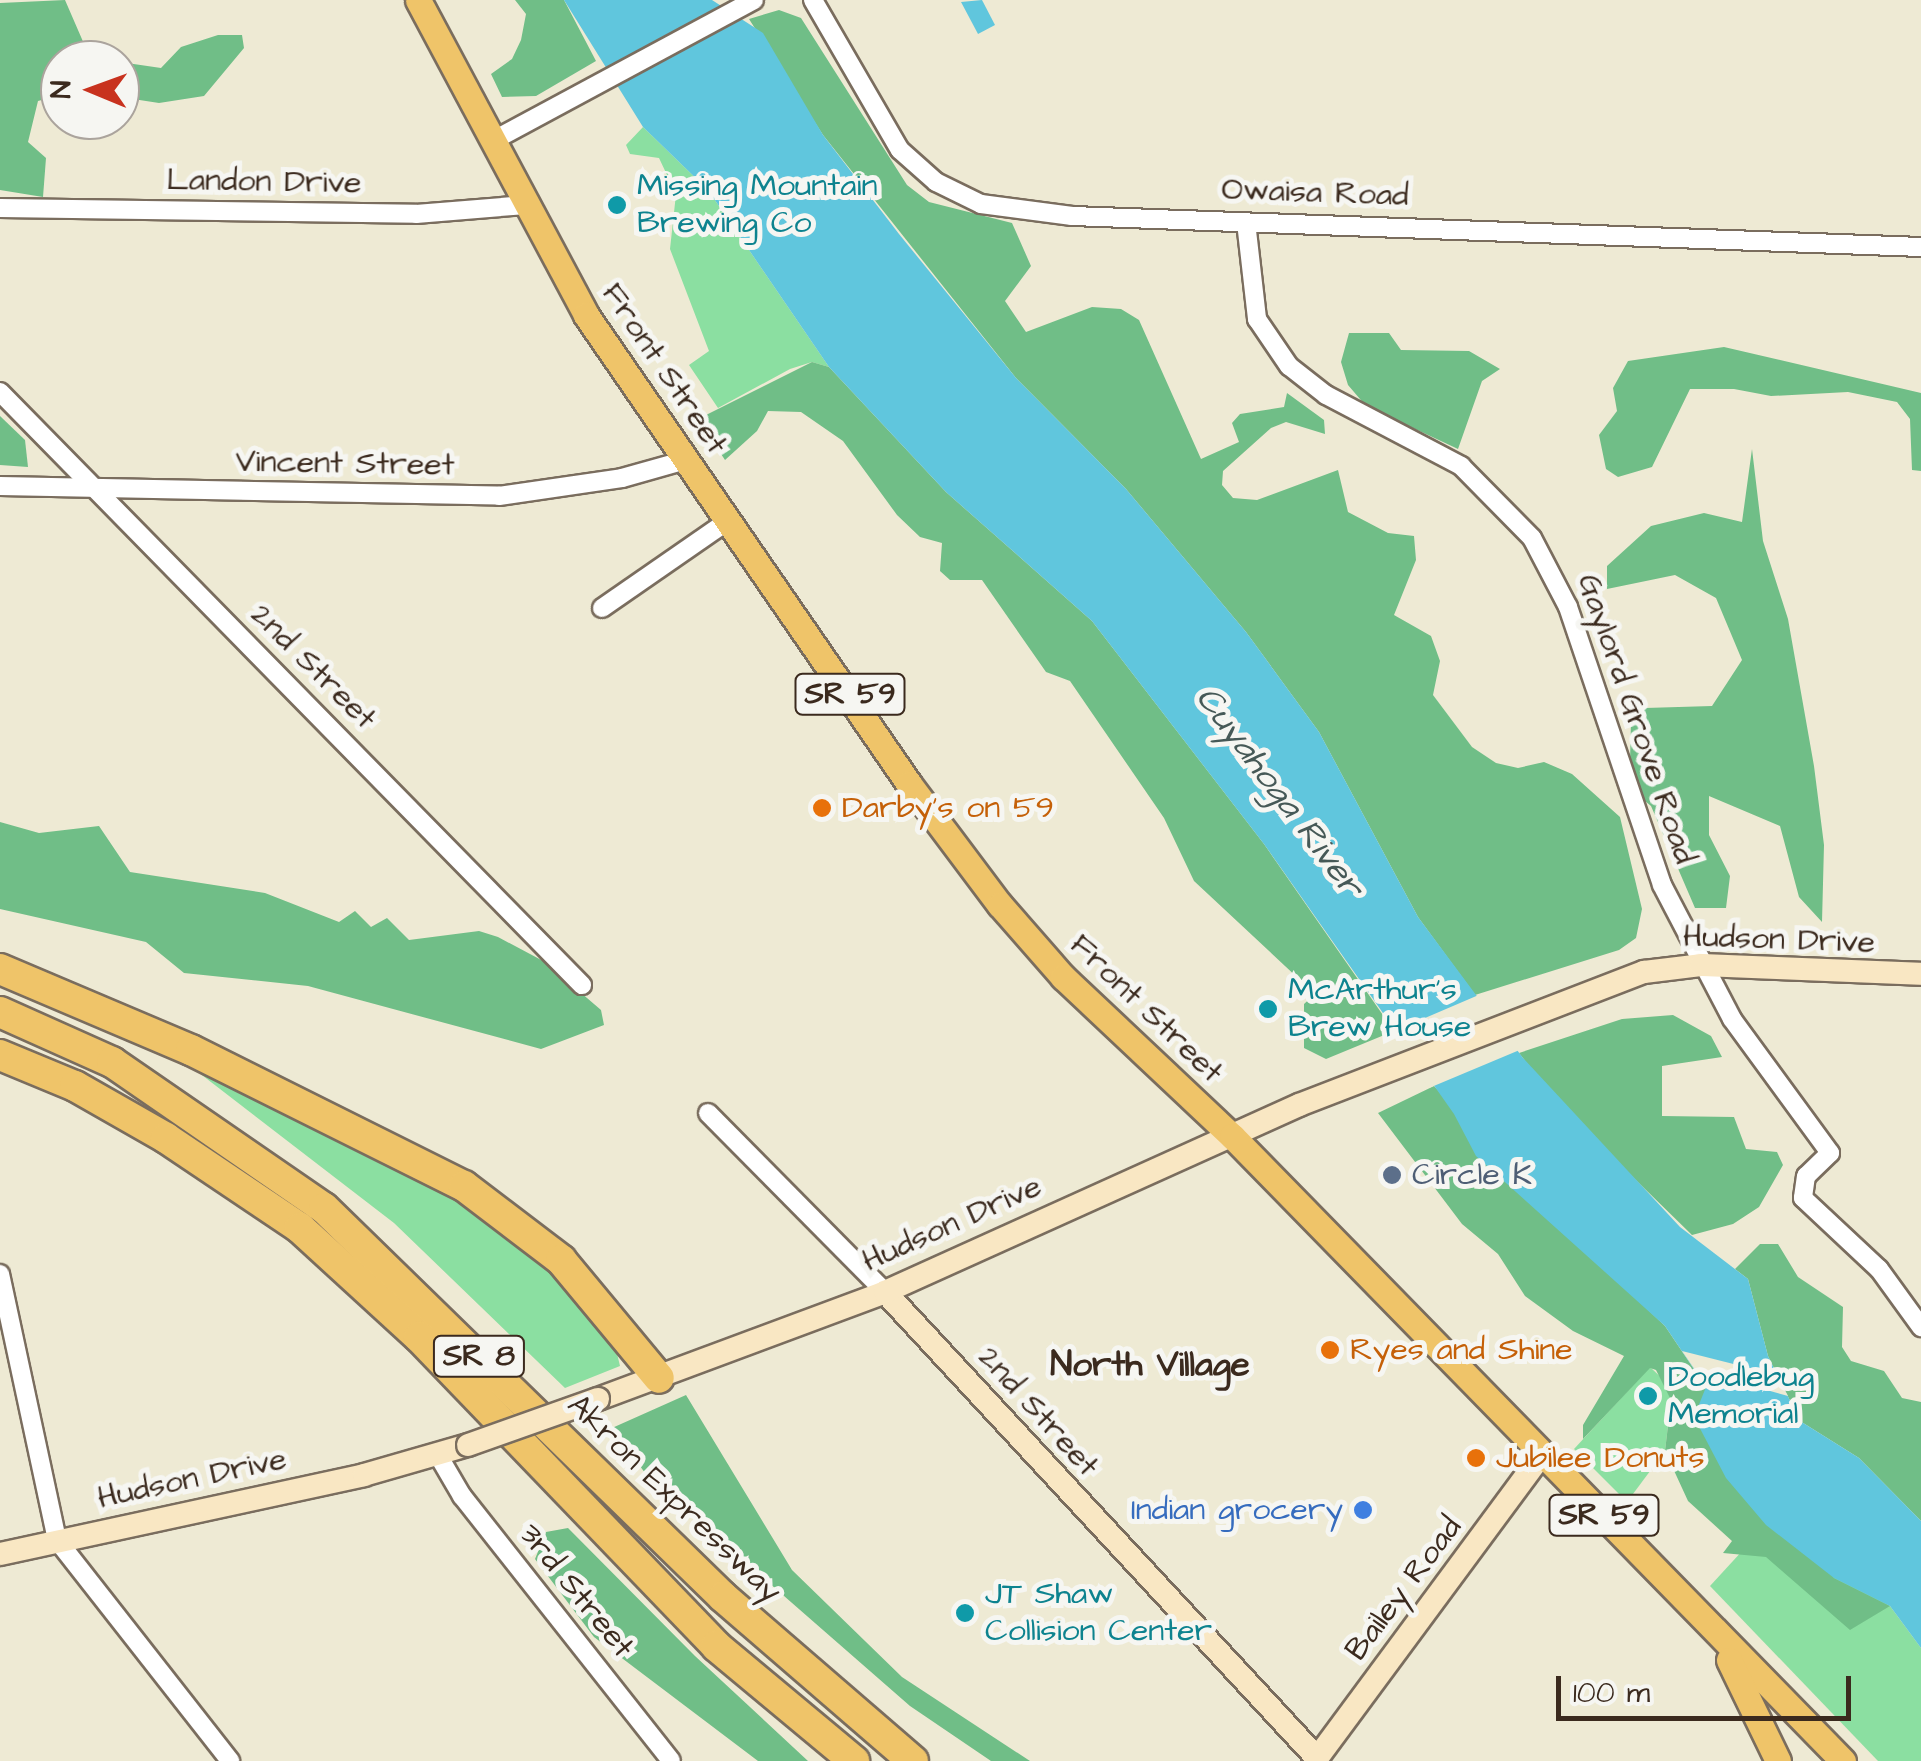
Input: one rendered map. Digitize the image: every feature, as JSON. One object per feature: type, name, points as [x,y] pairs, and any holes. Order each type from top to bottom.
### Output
[{"type":"highway","points":[[0,969],[192,1050],[464,1186],[561,1260],[660,1378]]},
{"type":"highway","name":"Akron Expressway","points":[[0,1012],[112,1062],[324,1208],[723,1598],[913,1761]]},
{"type":"highway","name":"Akron Expressway","points":[[0,1056],[75,1086],[166,1138],[300,1228],[420,1336],[716,1646],[854,1761]]},
{"type":"main road","name":"SR 59","points":[[418,0],[496,139],[526,205]]},
{"type":"main road","name":"Front Street","points":[[526,205],[586,315],[1000,905],[1075,990],[1232,1136],[1717,1638],[1843,1761]]},
{"type":"main road","name":"SR 59","points":[[1717,1638],[1778,1761]]},
{"type":"street","points":[[496,139],[754,0]]},
{"type":"street","name":"Owaisa Road","points":[[814,0],[893,141],[950,191],[1026,213],[1921,247]]},
{"type":"street","name":"Landon Drive","points":[[0,208],[416,214],[526,205]]},
{"type":"street","name":"Gaylord Grove Road","points":[[1246,222],[1257,319],[1289,366],[1326,395],[1461,466],[1532,538],[1568,607],[1641,834],[1701,964],[1752,1050],[1830,1153],[1806,1176],[1803,1198],[1880,1269],[1921,1327]]},
{"type":"street","name":"2nd Street","points":[[0,392],[90,489],[582,986]]},
{"type":"street","name":"Vincent Street","points":[[0,486],[499,496],[622,478],[686,460]]},
{"type":"street","points":[[602,608],[729,520]]},
{"type":"street","name":"Hudson Drive","points":[[0,1554],[438,1455],[598,1400],[885,1292],[1232,1136],[1522,1016],[1644,972],[1701,964],[1842,976],[1921,974]]},
{"type":"street","name":"2nd Street","points":[[708,1113],[885,1292],[1316,1759]]},
{"type":"street","points":[[0,1274],[3,1303],[57,1540],[230,1761]]},
{"type":"street","name":"Bailey Road","points":[[1316,1759],[1542,1453]]},
{"type":"street","name":"3rd Street","points":[[438,1455],[462,1496],[670,1761]]},
{"type":"green space","points":[[65,0],[82,40],[40,40],[40,100],[28,142],[46,158],[43,197],[0,190],[0,3]]},
{"type":"green space","points":[[515,0],[564,0],[596,61],[536,96],[502,97],[491,74],[512,59],[521,40],[526,14]]},
{"type":"green space","points":[[779,10],[801,18],[907,185],[929,202],[1012,223],[1031,266],[1005,301],[1026,332],[1092,307],[1121,309],[1139,320],[1201,459],[1239,442],[1232,423],[1240,414],[1284,407],[1287,393],[1324,420],[1325,434],[1286,422],[1271,428],[1223,471],[1222,485],[1233,498],[1257,500],[1338,470],[1348,512],[1388,533],[1414,536],[1416,560],[1394,615],[1431,636],[1440,661],[1433,695],[1472,747],[1496,763],[1518,768],[1544,762],[1572,774],[1620,817],[1642,909],[1636,938],[1619,950],[1475,995],[1418,917],[1319,732],[1246,632],[1126,489],[1016,378],[823,135],[749,19]]},
{"type":"green space","points":[[218,35],[242,35],[244,48],[204,96],[159,103],[140,100],[140,65],[161,68],[181,47]]},
{"type":"green space","points":[[643,127],[708,190],[829,367],[812,362],[790,369],[718,408],[689,365],[709,351],[670,249],[676,194],[659,158],[630,154],[626,145]]},
{"type":"green space","points":[[1349,333],[1389,333],[1401,350],[1469,351],[1500,369],[1482,381],[1458,449],[1366,406],[1348,385],[1341,362]]},
{"type":"green space","points":[[1724,347],[1921,393],[1921,471],[1912,470],[1910,419],[1897,402],[1848,392],[1771,396],[1734,389],[1690,389],[1652,467],[1618,477],[1606,469],[1599,435],[1617,411],[1613,388],[1628,361]]},
{"type":"green space","points":[[812,362],[829,367],[946,492],[1092,621],[1264,844],[1394,1031],[1326,1059],[1304,1048],[1304,1004],[1315,994],[1194,881],[1164,818],[1070,681],[1046,672],[982,580],[950,580],[940,571],[942,543],[920,537],[897,515],[843,441],[801,412],[768,411],[757,431],[725,460],[698,419]]},
{"type":"green space","points":[[0,416],[25,440],[28,467],[0,465]]},
{"type":"green space","points":[[1752,449],[1763,541],[1788,619],[1814,766],[1824,845],[1822,922],[1799,897],[1780,826],[1709,796],[1709,835],[1730,876],[1726,908],[1695,908],[1651,806],[1639,796],[1630,763],[1631,719],[1645,708],[1712,706],[1742,660],[1716,598],[1675,575],[1607,589],[1607,566],[1651,526],[1704,513],[1742,522]]},
{"type":"green space","points":[[0,822],[39,833],[99,826],[130,872],[265,893],[339,922],[355,911],[371,927],[387,918],[409,940],[479,931],[498,937],[545,962],[601,1010],[604,1025],[541,1049],[308,986],[184,973],[146,942],[0,909]]},
{"type":"green space","points":[[1673,1015],[1711,1036],[1722,1057],[1662,1066],[1662,1116],[1734,1117],[1746,1149],[1777,1152],[1783,1165],[1759,1207],[1733,1224],[1692,1235],[1560,1106],[1519,1053],[1622,1019]]},
{"type":"green space","points":[[185,1062],[445,1190],[564,1283],[614,1341],[620,1366],[565,1388],[394,1223]]},
{"type":"green space","points":[[1434,1086],[1578,1243],[1665,1326],[1834,1578],[1890,1606],[1850,1630],[1766,1557],[1723,1553],[1732,1541],[1688,1501],[1665,1451],[1671,1400],[1656,1370],[1650,1368],[1583,1439],[1583,1425],[1624,1356],[1573,1331],[1525,1296],[1498,1254],[1462,1224],[1378,1113]]},
{"type":"green space","points":[[1760,1244],[1778,1244],[1798,1277],[1843,1307],[1842,1347],[1851,1361],[1884,1371],[1902,1398],[1921,1402],[1921,1521],[1859,1458],[1800,1421],[1768,1356],[1748,1279],[1735,1269]]},
{"type":"green space","points":[[1650,1367],[1667,1383],[1671,1400],[1665,1451],[1627,1502],[1574,1449]]},
{"type":"green space","points":[[686,1395],[792,1570],[902,1677],[1030,1761],[991,1761],[910,1706],[648,1477],[612,1428]]},
{"type":"green space","points":[[1766,1525],[1890,1606],[1921,1648],[1921,1761],[1878,1761],[1710,1586]]},
{"type":"green space","points":[[568,1528],[695,1656],[808,1761],[758,1761],[594,1637],[535,1559],[546,1532]]},
{"type":"water","name":"Cuyahoga River","points":[[564,0],[712,0],[763,33],[823,135],[899,234],[1016,378],[1126,489],[1246,632],[1319,732],[1418,917],[1523,1058],[1680,1227],[1748,1279],[1768,1356],[1800,1421],[1859,1458],[1921,1521],[1921,1648],[1890,1606],[1834,1578],[1766,1525],[1726,1478],[1694,1417],[1706,1387],[1665,1326],[1476,1156],[1454,1114],[1264,844],[1092,621],[946,492],[829,367],[708,190],[643,127]]},
{"type":"water","points":[[982,0],[995,25],[978,34],[961,2]]},
{"type":"pier","points":[[1481,994],[1522,1049],[1429,1088],[1390,1033]]},
{"type":"pier","points":[[1682,1351],[1777,1375],[1788,1396],[1695,1370]]},
{"type":"place","name":"Missing Mountain Brewing Co","points":[[617,205]]},
{"type":"place","name":"Darby's on 59","points":[[822,808]]},
{"type":"place","name":"McArthur's Brew House","points":[[1268,1009]]},
{"type":"place","name":"Circle K","points":[[1392,1175]]},
{"type":"place","name":"Ryes and Shine","points":[[1330,1350]]},
{"type":"place","name":"Doodlebug Memorial","points":[[1648,1396]]},
{"type":"place","name":"Jubilee Donuts","points":[[1476,1458]]},
{"type":"place","name":"Indian grocery","points":[[1363,1510]]},
{"type":"place","name":"JT Shaw Collision Center","points":[[965,1613]]},
{"type":"district","name":"North Village","points":[[1150,1365]]}]
